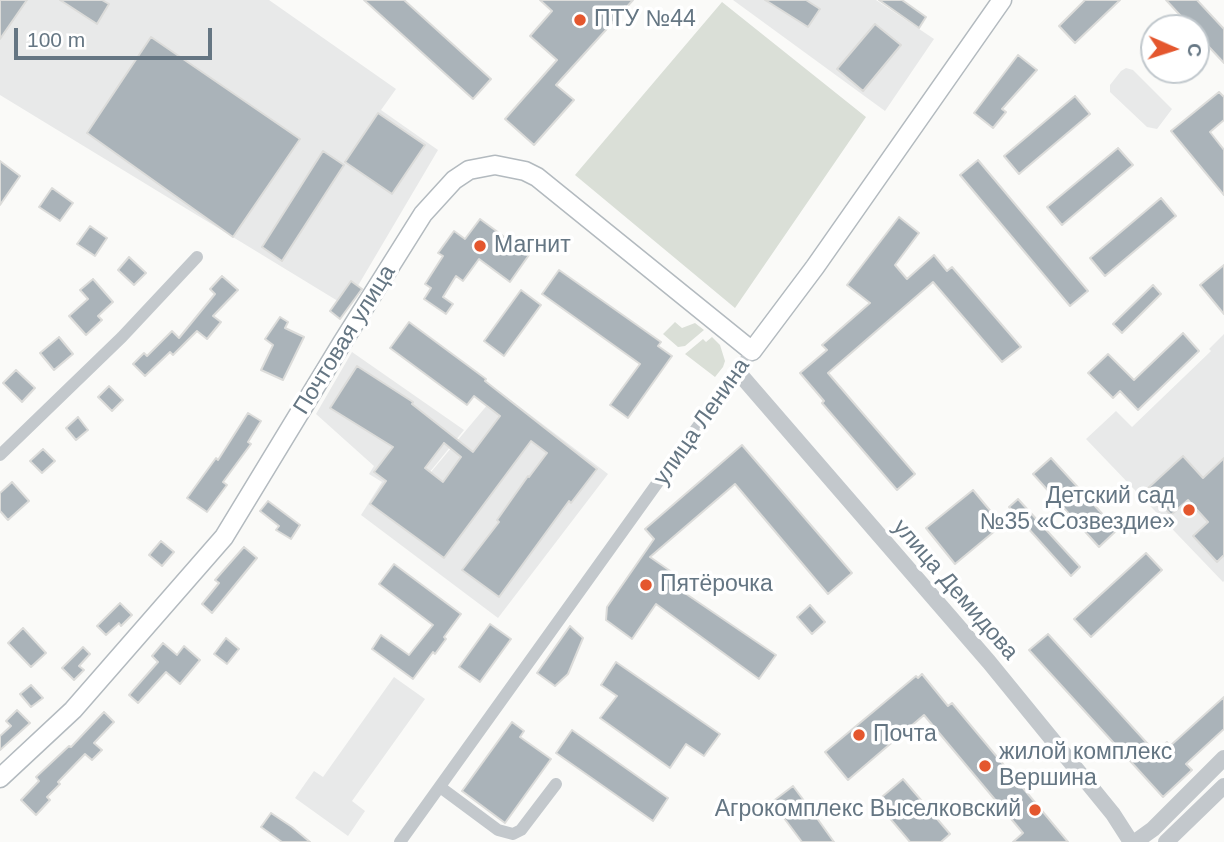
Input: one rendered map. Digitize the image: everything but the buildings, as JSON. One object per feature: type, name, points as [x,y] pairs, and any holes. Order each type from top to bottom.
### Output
[{"type":"main road","name":"улица Ленина","points":[[752,351],[815,267],[1002,0]]},
{"type":"main road","name":"Почтовая улица","points":[[0,778],[73,710],[224,537],[423,214],[442,191],[469,170],[495,164],[525,171],[537,177],[752,351]]},
{"type":"street","points":[[0,455],[122,337],[197,257]]},
{"type":"street","name":"улица Ленина","points":[[400,842],[752,351]]},
{"type":"street","name":"улица Демидова","points":[[738,372],[997,672],[1133,842]]},
{"type":"street","points":[[1133,842],[1153,829],[1224,758]]},
{"type":"street","points":[[440,787],[498,830],[513,834],[521,830],[556,784]]},
{"type":"street","points":[[1166,842],[1224,786]]},
{"type":"shaded area","points":[[0,0],[269,0],[396,89],[381,110],[438,150],[346,306],[0,95]]},
{"type":"shaded area","points":[[733,0],[876,0],[934,39],[885,111]]},
{"type":"shaded area","points":[[722,2],[866,117],[735,308],[575,175]]},
{"type":"shaded area","points":[[1126,68],[1133,70],[1140,77],[1140,84],[1147,84],[1172,109],[1157,129],[1147,127],[1110,92],[1110,85]]},
{"type":"shaded area","points":[[675,322],[682,328],[695,323],[704,330],[685,346],[678,347],[663,334]]},
{"type":"shaded area","name":"Детский сад №35 «Созвездие»","points":[[1224,334],[1223,582],[1086,439],[1116,411],[1132,427],[1211,351],[1209,349]]},
{"type":"shaded area","points":[[712,337],[720,345],[725,361],[715,377],[685,354],[703,339],[706,342]]},
{"type":"shaded area","points":[[352,352],[464,430],[389,522],[499,391],[608,474],[498,618],[361,515],[382,482],[369,474],[374,466],[316,414]]},
{"type":"shaded area","points":[[394,677],[425,699],[352,801],[365,811],[348,836],[295,798],[314,771],[323,777]]},
{"type":"place","name":"ПТУ №44","points":[[580,20]]},
{"type":"place","name":"Магнит","points":[[480,246]]},
{"type":"place","name":"Детский сад №35 «Созвездие»","points":[[1189,510]]},
{"type":"place","name":"Пятёрочка","points":[[646,585]]},
{"type":"place","name":"Почта","points":[[859,735]]},
{"type":"place","name":"жилой комплекс Вершина","points":[[985,766]]},
{"type":"place","name":"Агрокомплекс Выселковский","points":[[1035,810]]}]
